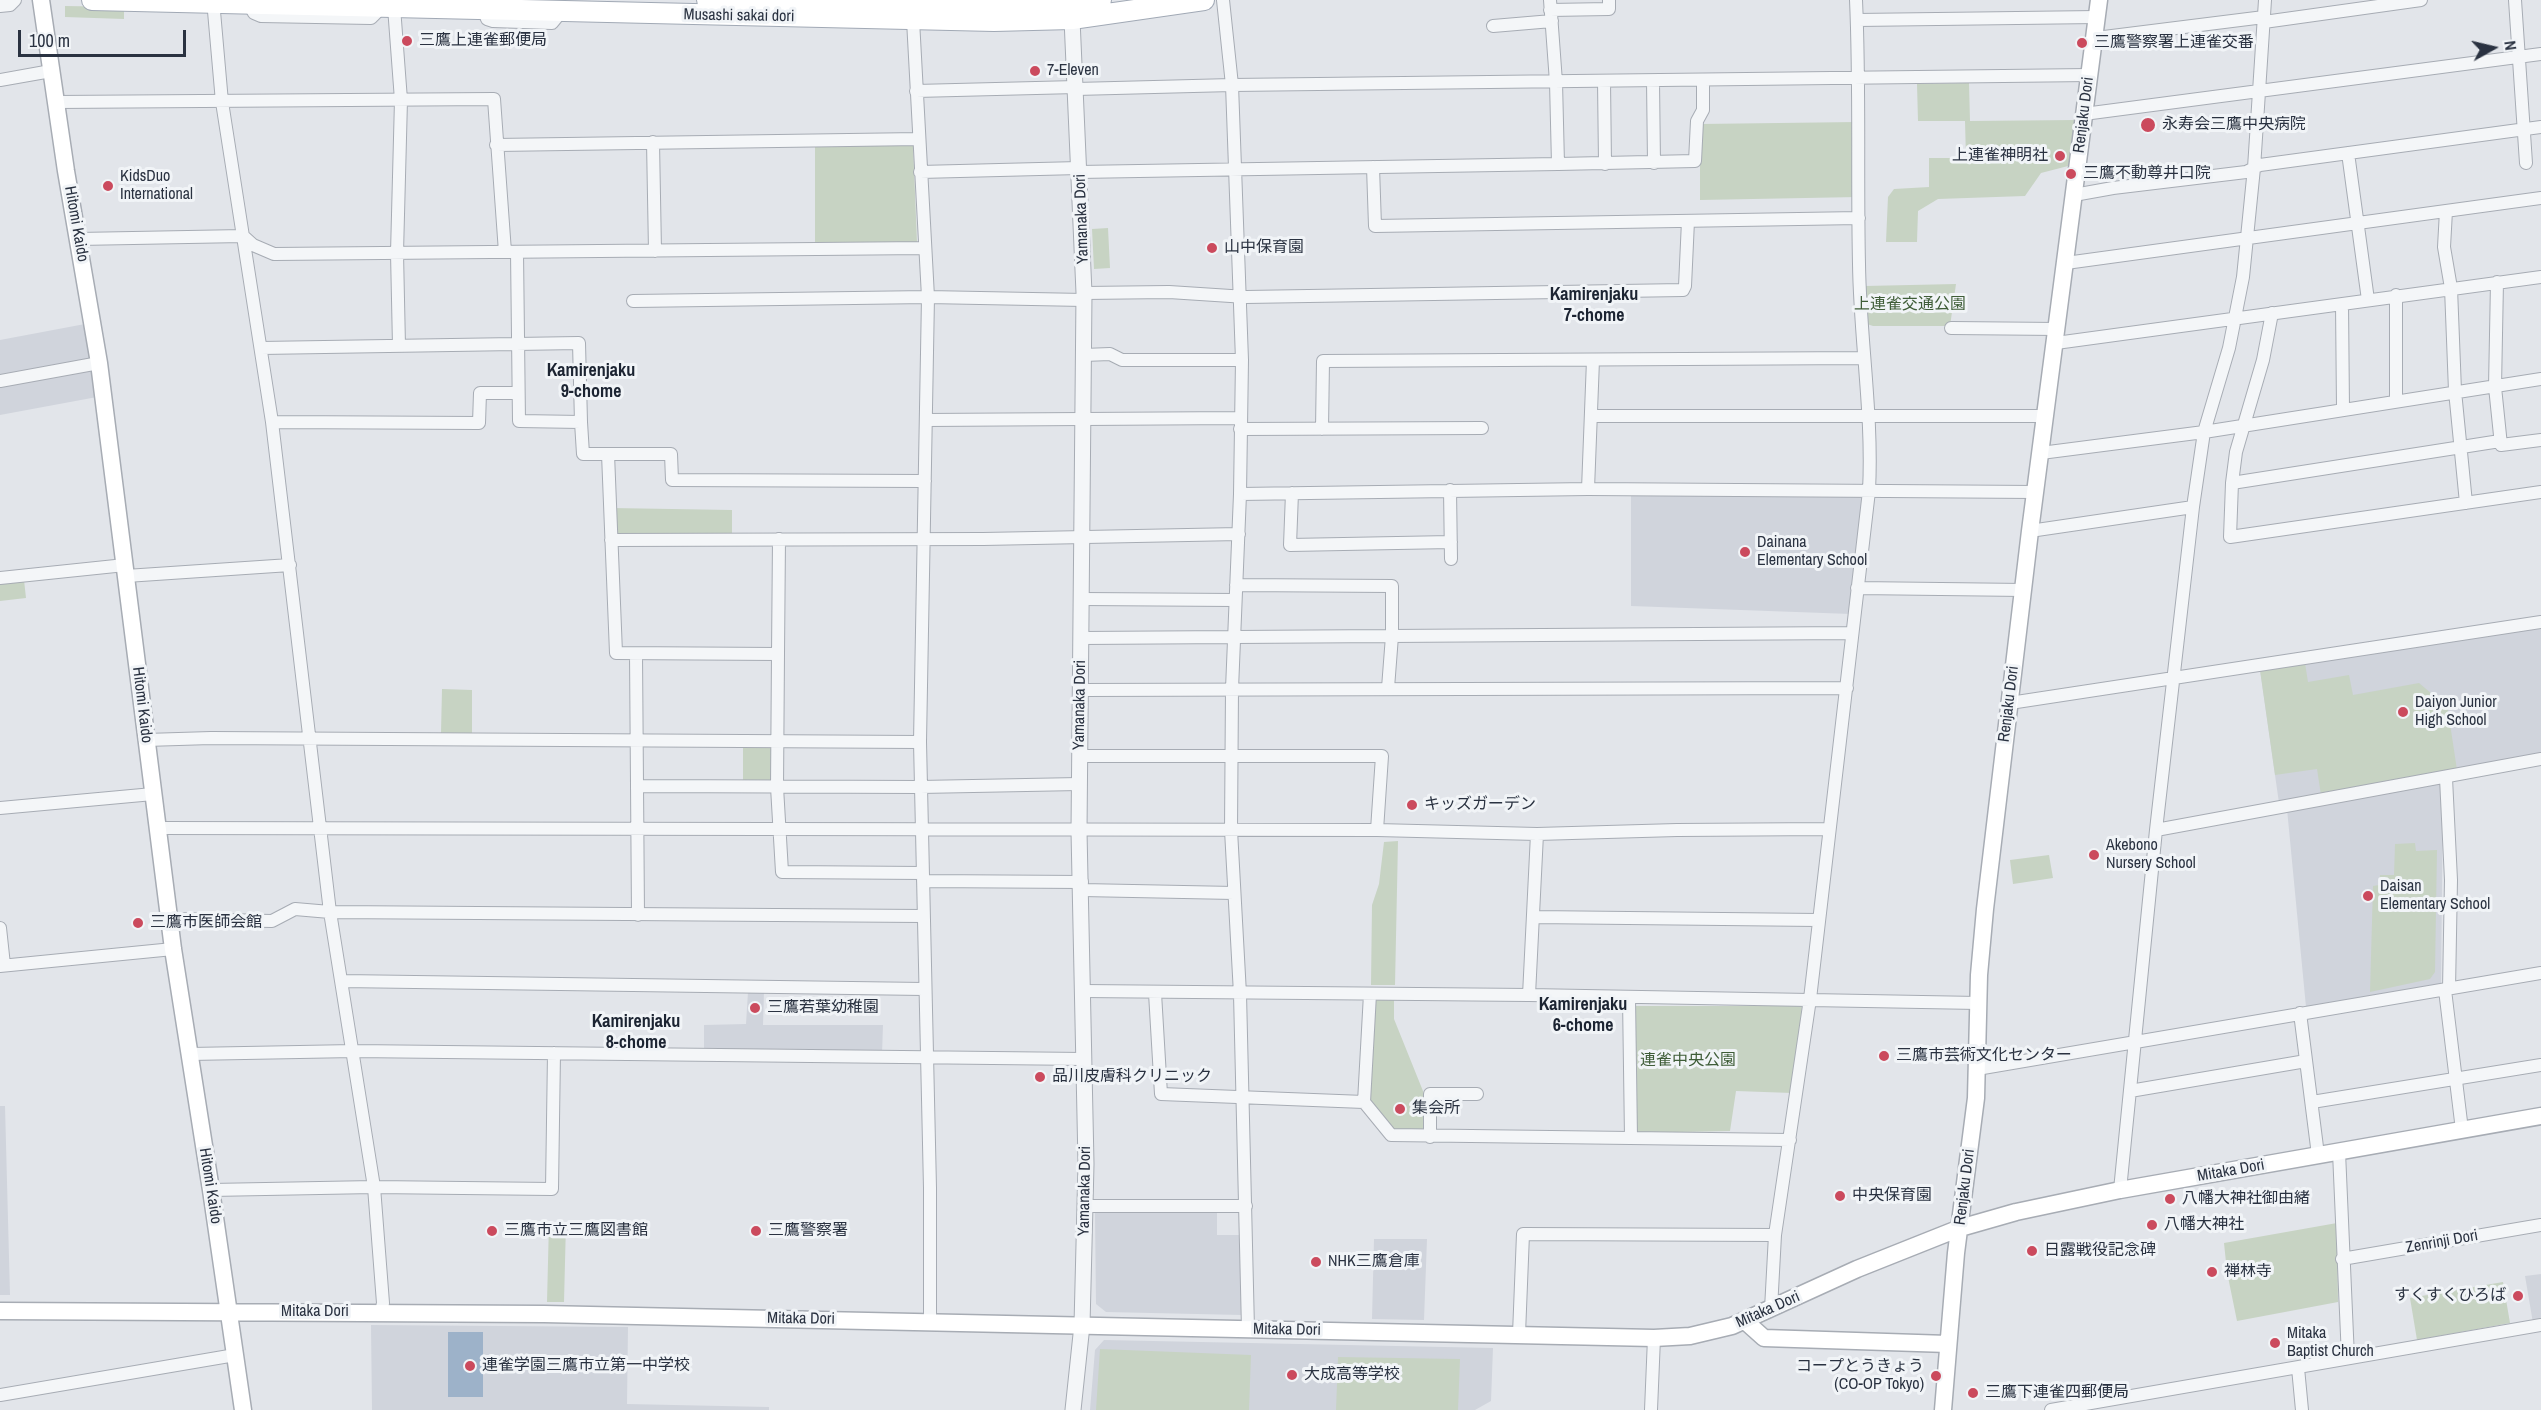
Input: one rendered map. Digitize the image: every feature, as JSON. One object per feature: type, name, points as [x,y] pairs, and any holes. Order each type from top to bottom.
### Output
[{"type":"main road","name":"Hitomi Kaido","points":[[41,0],[99,363],[173,949],[212,1190],[243,1410]]},
{"type":"main road","name":"Musashi sakai dori","points":[[92,0],[213,1],[388,7],[463,4],[484,9],[651,14],[701,5],[762,1],[912,8],[994,21],[1101,0]]},
{"type":"main road","points":[[623,0],[635,5],[654,7],[655,11],[651,14]]},
{"type":"main road","name":"Musashi sakai dori","points":[[1070,7],[1204,0]]},
{"type":"main road","name":"Renjaku Dori","points":[[1943,1410],[1977,1070],[1978,1004],[1985,909],[2030,531],[2099,0]]},
{"type":"main road","name":"Musashi sakai dori","points":[[701,5],[912,8]]},
{"type":"main road","name":"Mitaka Dori","points":[[0,1311],[381,1312],[1654,1338],[1690,1336],[1745,1321],[1857,1269],[1960,1228],[2049,1204],[2541,1116]]},
{"type":"main road","points":[[1745,1321],[1764,1338],[1948,1344]]},
{"type":"street","points":[[0,6],[10,5],[15,0]]},
{"type":"street","points":[[1223,0],[1232,85],[1242,360],[1239,534],[1233,637],[1230,756],[1231,830],[1240,994],[1248,1329]]},
{"type":"street","points":[[1493,26],[1550,10],[1610,9],[1609,0]]},
{"type":"street","points":[[1771,1309],[1775,1235],[1810,999],[1869,491],[1869,415],[1858,265],[1859,78],[1856,0]]},
{"type":"street","points":[[2120,1190],[2156,830],[2193,507],[2204,432],[2222,377],[2236,318],[2254,168],[2265,0]]},
{"type":"street","points":[[2095,36],[2104,38],[2421,0]]},
{"type":"street","points":[[2515,0],[2526,163]]},
{"type":"street","points":[[213,1],[222,102],[272,422],[322,829],[330,912],[374,1187],[383,1303],[381,1312]]},
{"type":"street","points":[[388,7],[401,100],[397,253],[399,346]]},
{"type":"street","name":"Yamanaka Dori","points":[[1070,7],[1076,88],[1084,297],[1079,831],[1082,886],[1086,1164],[1082,1325],[1073,1410]]},
{"type":"street","points":[[912,8],[928,297],[920,787],[930,1188],[930,1322]]},
{"type":"street","points":[[1550,10],[1556,82],[1558,164]]},
{"type":"street","points":[[1857,20],[2097,17]]},
{"type":"street","points":[[2084,114],[2541,54]]},
{"type":"street","points":[[0,80],[51,71]]},
{"type":"street","points":[[916,91],[2089,75]]},
{"type":"street","points":[[921,172],[1235,170],[1695,161],[1697,122],[1702,110],[1702,80]]},
{"type":"street","points":[[1604,81],[1605,164]]},
{"type":"street","points":[[1653,81],[1654,163]]},
{"type":"street","points":[[56,102],[494,99],[496,145],[511,252],[518,345],[519,421],[581,422]]},
{"type":"street","points":[[2074,195],[2246,172],[2260,165],[2541,127]]},
{"type":"street","points":[[496,145],[919,139]]},
{"type":"street","points":[[653,142],[655,251]]},
{"type":"street","points":[[2348,153],[2368,300]]},
{"type":"street","points":[[1373,167],[1375,226],[1859,218]]},
{"type":"street","points":[[2066,263],[2541,198]]},
{"type":"street","points":[[2446,211],[2444,247],[2451,288],[2454,391],[2466,503]]},
{"type":"street","points":[[633,301],[1084,297],[1169,292],[1246,297],[1683,290],[1688,220]]},
{"type":"street","points":[[78,239],[243,236],[254,245],[274,254],[925,248]]},
{"type":"street","points":[[246,260],[254,245]]},
{"type":"street","points":[[1951,328],[2057,336],[2236,318],[2541,277]]},
{"type":"street","points":[[2497,282],[2495,387],[2501,446],[2541,440]]},
{"type":"street","points":[[2396,296],[2396,400]]},
{"type":"street","points":[[2342,304],[2343,410]]},
{"type":"street","points":[[2272,313],[2263,360],[2236,452],[2232,483],[2230,537],[2541,492]]},
{"type":"street","points":[[261,348],[579,344],[583,454],[671,454],[672,480],[925,480]]},
{"type":"street","points":[[1084,355],[1110,354],[1122,360],[1242,360]]},
{"type":"street","points":[[1322,429],[1323,361],[1864,358]]},
{"type":"street","points":[[1588,489],[1593,360]]},
{"type":"street","points":[[0,381],[99,363]]},
{"type":"street","points":[[2041,453],[2204,432],[2541,379]]},
{"type":"street","points":[[272,422],[479,423],[480,393],[518,393]]},
{"type":"street","points":[[1591,416],[2046,416]]},
{"type":"street","points":[[926,420],[1084,418],[1240,423],[1322,429],[1482,428]]},
{"type":"street","points":[[2232,483],[2500,441]]},
{"type":"street","points":[[608,454],[616,653],[778,654]]},
{"type":"street","points":[[1240,494],[1588,489],[2036,492]]},
{"type":"street","points":[[1450,490],[1451,559]]},
{"type":"street","points":[[1292,493],[1290,545],[1451,542]]},
{"type":"street","points":[[2030,531],[2193,507]]},
{"type":"street","points":[[611,540],[1239,534]]},
{"type":"street","points":[[779,539],[777,787],[782,872],[1234,893]]},
{"type":"street","points":[[0,578],[125,570],[290,566]]},
{"type":"street","points":[[1236,585],[1392,586],[1392,636],[1388,688]]},
{"type":"street","points":[[1857,588],[2024,590]]},
{"type":"street","points":[[1082,599],[1235,600]]},
{"type":"street","points":[[2010,703],[2541,622]]},
{"type":"street","points":[[1081,638],[1852,633]]},
{"type":"street","points":[[636,654],[638,915]]},
{"type":"street","points":[[1081,690],[1847,688]]},
{"type":"street","points":[[146,740],[920,742]]},
{"type":"street","points":[[1080,756],[1382,756],[1377,830]]},
{"type":"street","points":[[2156,830],[2541,759]]},
{"type":"street","points":[[2445,778],[2451,880],[2447,989],[2462,1130]]},
{"type":"street","points":[[637,786],[920,787],[1079,784]]},
{"type":"street","points":[[0,808],[153,794]]},
{"type":"street","points":[[157,828],[1377,830],[1537,834],[1828,829]]},
{"type":"street","points":[[1529,995],[1537,834]]},
{"type":"street","points":[[169,919],[272,921],[295,909],[330,912],[923,916]]},
{"type":"street","points":[[1533,917],[1818,920]]},
{"type":"street","points":[[0,928],[2,966],[173,949]]},
{"type":"street","points":[[1977,1070],[2134,1041],[2541,973]]},
{"type":"street","points":[[342,981],[924,989]]},
{"type":"street","points":[[1083,991],[1529,995],[1629,999],[1810,999],[1978,1004]]},
{"type":"street","points":[[1155,993],[1161,1094],[1364,1102]]},
{"type":"street","points":[[1370,994],[1364,1102],[1391,1135],[1790,1140]]},
{"type":"street","points":[[1629,999],[1630,1138]]},
{"type":"street","points":[[2300,1013],[2318,1155]]},
{"type":"street","points":[[190,1054],[354,1051],[1084,1059]]},
{"type":"street","points":[[212,1190],[374,1187],[552,1189],[554,1053]]},
{"type":"street","points":[[2130,1091],[2306,1061]]},
{"type":"street","points":[[2312,1102],[2541,1065]]},
{"type":"street","points":[[1430,1137],[1430,1094],[1477,1094]]},
{"type":"street","points":[[2339,1152],[2348,1358]]},
{"type":"street","points":[[1084,1206],[1246,1206]]},
{"type":"street","name":"Zenrinji Dori","points":[[2342,1259],[2541,1225]]},
{"type":"street","points":[[1519,1334],[1523,1234],[1775,1235]]},
{"type":"street","points":[[2051,1410],[2541,1324]]},
{"type":"street","points":[[1651,1410],[1654,1338]]},
{"type":"street","points":[[0,1395],[235,1355]]},
{"type":"street","points":[[2298,1368],[2302,1410]]},
{"type":"shaded area","points":[[85,324],[97,397],[0,415],[0,340]]},
{"type":"shaded area","name":"Dainana Elementary School","points":[[1631,494],[1866,497],[1851,614],[1631,606]]},
{"type":"shaded area","name":"Daiyon Junior High School","points":[[2541,623],[2541,754],[2279,803],[2260,670]]},
{"type":"shaded area","name":"Daisan Elementary School","points":[[2443,783],[2441,987],[2306,1007],[2287,809]]},
{"type":"shaded area","name":"三鷹若葉幼稚園","points":[[764,991],[763,1025],[883,1025],[882,1054],[704,1053],[704,1025],[746,1024],[748,992]]},
{"type":"shaded area","points":[[0,1106],[5,1106],[10,1295],[0,1295]]},
{"type":"shaded area","points":[[1095,1213],[1217,1213],[1217,1235],[1242,1235],[1242,1315],[1106,1312],[1096,1304]]},
{"type":"shaded area","name":"大成高等学校","points":[[1374,1239],[1427,1239],[1424,1320],[1372,1319]]},
{"type":"shaded area","points":[[2541,1274],[2541,1321],[2533,1323],[2525,1276]]},
{"type":"shaded area","name":"連雀学園三鷹市立第一中学校","points":[[371,1325],[628,1327],[627,1404],[769,1407],[769,1410],[372,1410]]},
{"type":"shaded area","name":"大成高等学校","points":[[1104,1340],[1493,1348],[1491,1401],[1475,1410],[1090,1410],[1095,1350]]},
{"type":"green space","points":[[65,6],[124,7],[124,19],[65,17]]},
{"type":"green space","points":[[1969,83],[1970,121],[2076,120],[2072,165],[2041,173],[2025,196],[1938,199],[1918,211],[1917,242],[1886,242],[1888,197],[1894,189],[1929,187],[1929,158],[1966,158],[1965,121],[1918,121],[1917,84]]},
{"type":"green space","points":[[1857,122],[1858,197],[1700,200],[1700,124]]},
{"type":"green space","points":[[913,144],[917,242],[815,244],[815,145]]},
{"type":"green space","points":[[1108,228],[1110,268],[1094,269],[1092,229]]},
{"type":"green space","name":"上連雀交通公園","points":[[1956,284],[1950,326],[1873,326],[1867,324],[1865,286]]},
{"type":"green space","points":[[611,508],[732,510],[732,539],[611,540]]},
{"type":"green space","points":[[24,580],[26,598],[0,601],[0,583]]},
{"type":"green space","points":[[2305,663],[2308,682],[2349,675],[2353,695],[2419,683],[2432,694],[2446,697],[2457,770],[2321,795],[2317,769],[2275,775],[2260,670]]},
{"type":"green space","points":[[442,689],[472,690],[472,733],[441,733]]},
{"type":"green space","points":[[743,743],[773,743],[773,782],[743,782]]},
{"type":"green space","points":[[1398,841],[1395,985],[1371,985],[1372,905],[1379,884],[1384,842]]},
{"type":"green space","points":[[2415,843],[2416,851],[2437,850],[2435,972],[2430,979],[2370,992],[2373,886],[2379,885],[2380,875],[2394,875],[2395,844]]},
{"type":"green space","points":[[2049,855],[2053,878],[2013,884],[2010,860]]},
{"type":"green space","points":[[1373,998],[1394,998],[1394,1019],[1425,1096],[1426,1131],[1395,1130],[1368,1103]]},
{"type":"green space","name":"連雀中央公園","points":[[1633,1006],[1802,1006],[1792,1093],[1736,1091],[1730,1131],[1634,1133]]},
{"type":"green space","points":[[549,1222],[566,1223],[564,1302],[547,1302]]},
{"type":"green space","points":[[2337,1223],[2338,1302],[2237,1321],[2227,1272],[2224,1243]]},
{"type":"green space","points":[[2503,1282],[2510,1323],[2417,1340],[2410,1298]]},
{"type":"green space","points":[[1100,1349],[1251,1355],[1249,1410],[1096,1410]]},
{"type":"green space","points":[[1338,1357],[1460,1359],[1458,1410],[1336,1410]]},
{"type":"water","points":[[448,1332],[483,1332],[483,1397],[448,1397]]},
{"type":"place","name":"三鷹上連雀郵便局","points":[[407,41]]},
{"type":"place","name":"三鷹警察署上連雀交番","points":[[2082,43]]},
{"type":"place","name":"7-Eleven","points":[[1035,71]]},
{"type":"place","name":"永寿会三鷹中央病院","points":[[2148,125]]},
{"type":"place","name":"上連雀神明社","points":[[2060,156]]},
{"type":"place","name":"三鷹不動尊井口院","points":[[2071,174]]},
{"type":"place","name":"KidsDuo International","points":[[108,186]]},
{"type":"place","name":"山中保育園","points":[[1212,248]]},
{"type":"place","name":"Dainana Elementary School","points":[[1745,552]]},
{"type":"place","name":"Daiyon Junior High School","points":[[2403,712]]},
{"type":"place","name":"キッズガーデン","points":[[1412,805]]},
{"type":"place","name":"Akebono Nursery School","points":[[2094,855]]},
{"type":"place","name":"Daisan Elementary School","points":[[2368,896]]},
{"type":"place","name":"三鷹市医師会館","points":[[138,923]]},
{"type":"place","name":"三鷹若葉幼稚園","points":[[755,1008]]},
{"type":"place","name":"三鷹市芸術文化センター","points":[[1884,1056]]},
{"type":"place","name":"品川皮膚科クリニック","points":[[1040,1077]]},
{"type":"place","name":"集会所","points":[[1400,1109]]},
{"type":"place","name":"中央保育園","points":[[1840,1196]]},
{"type":"place","name":"八幡大神社御由緒","points":[[2170,1199]]},
{"type":"place","name":"八幡大神社","points":[[2152,1225]]},
{"type":"place","name":"三鷹市立三鷹図書館","points":[[492,1231]]},
{"type":"place","name":"三鷹警察署","points":[[756,1231]]},
{"type":"place","name":"日露戦役記念碑","points":[[2032,1251]]},
{"type":"place","name":"NHK三鷹倉庫","points":[[1316,1262]]},
{"type":"place","name":"禅林寺","points":[[2212,1272]]},
{"type":"place","name":"すくすくひろば","points":[[2518,1296]]},
{"type":"place","name":"Mitaka Baptist Church","points":[[2275,1343]]},
{"type":"place","name":"連雀学園三鷹市立第一中学校","points":[[470,1366]]},
{"type":"place","name":"大成高等学校","points":[[1292,1375]]},
{"type":"place","name":"コープとうきょう (CO-OP Tokyo)","points":[[1936,1376]]},
{"type":"place","name":"三鷹下連雀四郵便局","points":[[1973,1393]]},
{"type":"district","name":"Kamirenjaku 7-chome","points":[[1594,305]]},
{"type":"district","name":"Kamirenjaku 9-chome","points":[[591,382]]},
{"type":"district","name":"Kamirenjaku 6-chome","points":[[1583,1015]]},
{"type":"district","name":"Kamirenjaku 8-chome","points":[[636,1032]]}]
